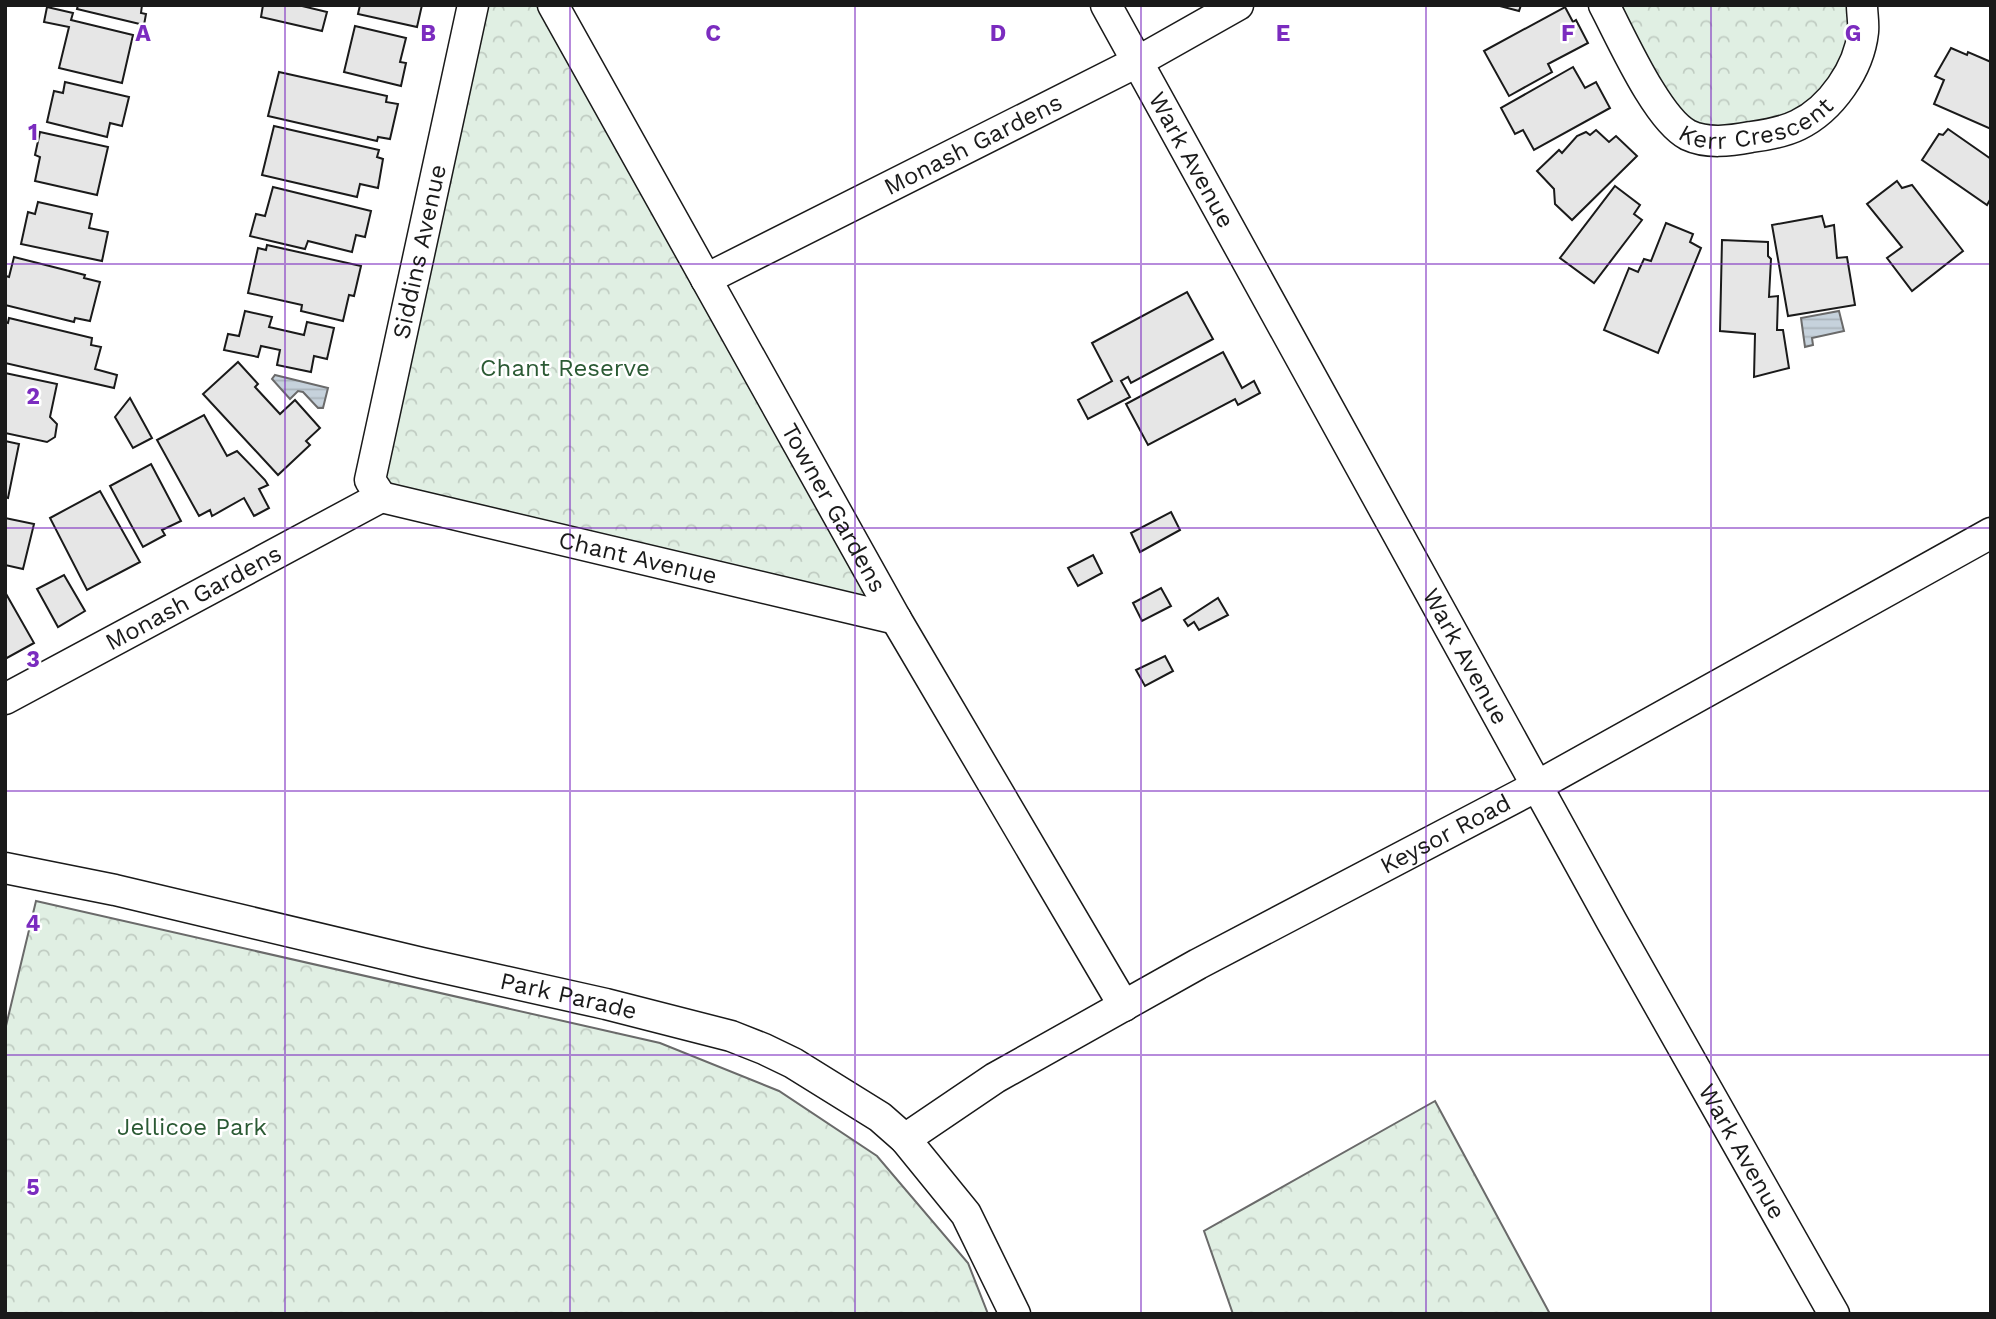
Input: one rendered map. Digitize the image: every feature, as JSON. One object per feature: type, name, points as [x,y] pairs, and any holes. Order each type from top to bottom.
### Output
[{"type":"street","name":"Siddins Avenue","points":[[382,497],[370,480],[473,5]]},
{"type":"street","name":"Towner Gardens","points":[[553,5],[896,619],[1124,1006]]},
{"type":"street","name":"Wark Avenue","points":[[1105,5],[1537,786],[1835,1311]]},
{"type":"street","name":"Monash Gardens","points":[[706,279],[1137,62],[1238,5]]},
{"type":"street","name":"Kerr Crescent","points":[[1604,5],[1654,97],[1673,124],[1688,135],[1710,141],[1743,139],[1797,126],[1827,105],[1843,83],[1857,55],[1863,32],[1862,5]]},
{"type":"street","name":"Chant Avenue","points":[[382,497],[896,619]]},
{"type":"street","name":"Monash Gardens","points":[[5,699],[382,497]]},
{"type":"street","name":"Keysor Road","points":[[905,1139],[995,1078],[1198,964],[1537,786],[1991,533]]},
{"type":"street","name":"Park Parade","points":[[5,868],[115,890],[422,963],[488,976],[731,1036],[793,1063],[880,1117],[905,1139],[966,1214],[1015,1314]]},
{"type":"green space","name":"Chant Reserve","points":[[473,5],[553,5],[896,619],[381,497]]},
{"type":"green space","points":[[1604,5],[1862,5],[1863,32],[1797,126],[1688,135]]},
{"type":"green space","name":"Jellicoe Park","points":[[36,901],[660,1043],[779,1091],[877,1156],[968,1263],[988,1314],[5,1314],[5,1030]]},
{"type":"green space","points":[[1435,1101],[1550,1314],[1233,1314],[1204,1231]]},
{"type":"shaded area","points":[[1839,311],[1844,331],[1812,338],[1813,345],[1805,347],[1801,318]]},
{"type":"shaded area","points":[[275,375],[328,388],[323,408],[318,408],[303,392],[298,391],[290,399],[272,379]]},
{"type":"building","points":[[78,5],[142,5],[141,13],[146,14],[144,25],[77,9]]},
{"type":"building","points":[[263,5],[298,5],[327,12],[322,31],[261,17]]},
{"type":"building","points":[[360,5],[422,5],[417,27],[358,14]]},
{"type":"building","points":[[1496,5],[1521,5],[1519,11]]},
{"type":"building","points":[[47,7],[73,13],[71,20],[133,35],[122,83],[59,68],[69,27],[44,22]]},
{"type":"building","points":[[1565,7],[1573,22],[1576,20],[1588,43],[1548,64],[1552,72],[1509,96],[1484,51]]},
{"type":"building","points":[[355,26],[406,38],[400,62],[406,63],[401,86],[344,72]]},
{"type":"building","points":[[1951,48],[1991,62],[1991,129],[1934,104],[1944,80],[1935,76]]},
{"type":"building","points":[[1573,67],[1585,88],[1596,82],[1610,108],[1534,150],[1523,130],[1515,134],[1501,108]]},
{"type":"building","points":[[279,72],[387,96],[386,102],[398,104],[390,139],[378,137],[377,141],[268,116]]},
{"type":"building","points":[[65,82],[129,97],[122,126],[110,123],[107,137],[47,122],[54,91],[63,93]]},
{"type":"building","points":[[274,126],[379,150],[377,157],[383,159],[378,188],[360,184],[357,197],[262,175]]},
{"type":"building","points":[[1948,129],[1991,159],[1991,198],[1987,205],[1922,160],[1939,134],[1943,135]]},
{"type":"building","points":[[1596,130],[1609,142],[1616,136],[1637,156],[1572,220],[1555,204],[1554,189],[1537,171],[1559,150],[1562,153],[1577,136],[1586,132],[1590,135]]},
{"type":"building","points":[[40,132],[108,147],[97,195],[35,181],[40,157],[35,155]]},
{"type":"building","points":[[1897,181],[1902,188],[1912,185],[1963,251],[1912,291],[1887,258],[1902,247],[1867,204]]},
{"type":"building","points":[[1615,186],[1640,205],[1634,214],[1642,220],[1594,283],[1560,258]]},
{"type":"building","points":[[273,187],[371,211],[365,237],[356,235],[352,252],[308,241],[305,249],[250,236],[256,214],[265,216]]},
{"type":"building","points":[[38,202],[92,214],[89,228],[108,232],[102,261],[21,244],[28,212],[35,214]]},
{"type":"building","points":[[1822,216],[1825,227],[1834,225],[1837,258],[1847,257],[1855,305],[1788,316],[1772,225]]},
{"type":"building","points":[[1666,223],[1693,234],[1690,242],[1701,248],[1658,353],[1604,330],[1629,268],[1638,272],[1644,259],[1651,261]]},
{"type":"building","points":[[1722,240],[1768,242],[1768,256],[1771,259],[1769,297],[1778,296],[1777,330],[1783,330],[1789,368],[1754,377],[1755,334],[1720,331]]},
{"type":"building","points":[[267,245],[361,266],[354,296],[349,295],[343,321],[301,311],[302,305],[248,293],[258,248],[266,250]]},
{"type":"building","points":[[14,257],[85,275],[84,278],[100,282],[90,321],[75,318],[74,322],[5,305],[5,280],[6,276],[9,277]]},
{"type":"building","points":[[1187,292],[1213,339],[1131,383],[1128,377],[1121,381],[1130,397],[1088,419],[1078,400],[1112,381],[1092,343]]},
{"type":"building","points":[[245,311],[272,317],[269,327],[304,335],[307,322],[334,328],[327,359],[314,356],[311,372],[277,365],[280,350],[261,346],[258,357],[224,350],[228,334],[239,336]]},
{"type":"building","points":[[9,318],[92,338],[91,345],[101,347],[95,369],[117,375],[114,388],[5,363],[5,322],[8,323]]},
{"type":"building","points":[[1223,352],[1242,388],[1254,381],[1260,393],[1238,405],[1235,399],[1148,445],[1126,404]]},
{"type":"building","points":[[238,362],[258,384],[255,387],[280,414],[295,400],[320,428],[306,441],[310,445],[278,475],[203,394]]},
{"type":"building","points":[[5,373],[57,384],[50,417],[57,424],[55,437],[47,442],[5,433]]},
{"type":"building","points":[[130,398],[152,438],[133,448],[115,417]]},
{"type":"building","points":[[204,415],[227,456],[237,451],[265,480],[268,485],[259,489],[269,508],[254,516],[244,498],[212,516],[210,510],[199,516],[157,440]]},
{"type":"building","points":[[5,441],[19,444],[8,498],[5,497]]},
{"type":"building","points":[[151,464],[181,521],[162,530],[165,535],[143,547],[110,486]]},
{"type":"building","points":[[100,491],[140,562],[87,590],[50,518]]},
{"type":"building","points":[[1171,512],[1180,530],[1140,552],[1131,533]]},
{"type":"building","points":[[5,518],[34,524],[23,569],[5,565]]},
{"type":"building","points":[[1093,555],[1102,573],[1078,586],[1068,568]]},
{"type":"building","points":[[64,575],[85,611],[58,627],[37,589]]},
{"type":"building","points":[[1161,588],[1171,606],[1142,621],[1133,603]]},
{"type":"building","points":[[5,592],[34,643],[5,659]]},
{"type":"building","points":[[1218,598],[1228,615],[1199,630],[1194,622],[1188,626],[1184,620]]},
{"type":"building","points":[[1165,656],[1173,671],[1145,686],[1136,670]]}]
